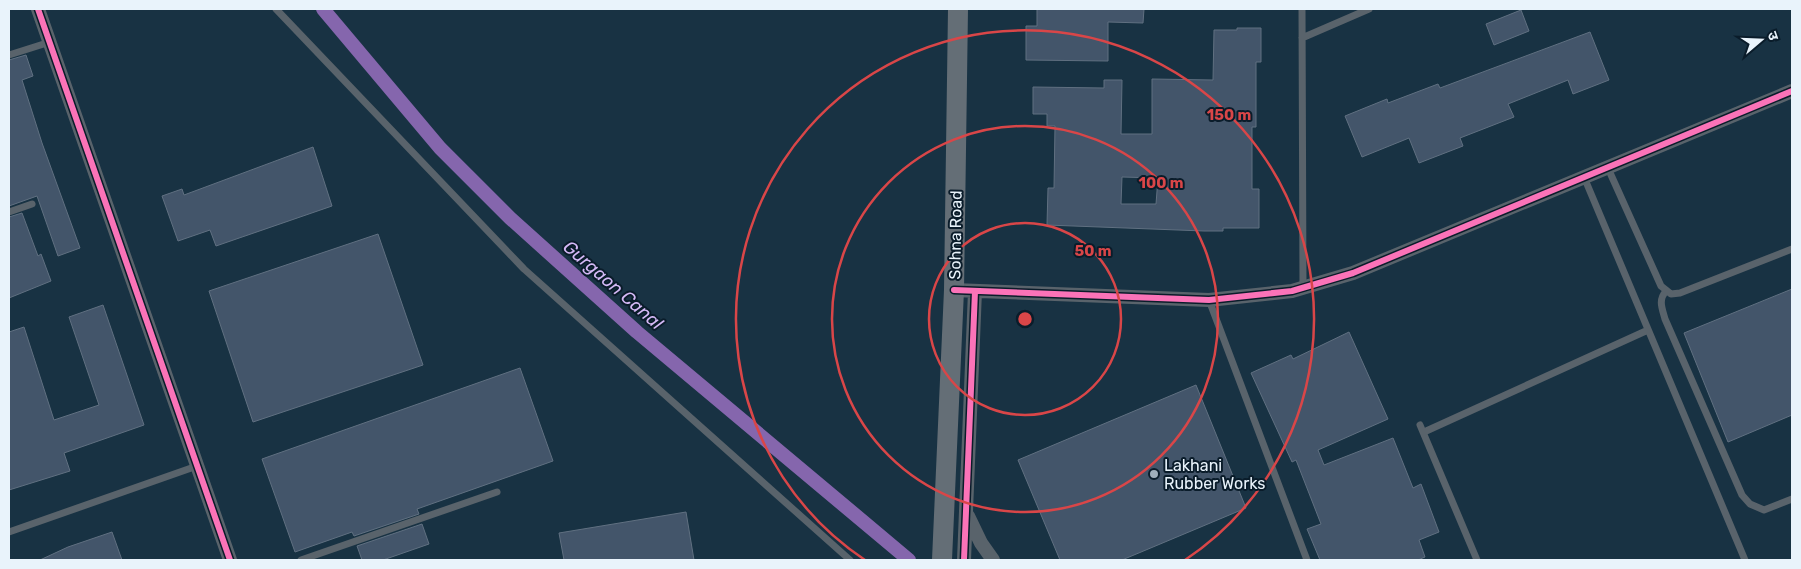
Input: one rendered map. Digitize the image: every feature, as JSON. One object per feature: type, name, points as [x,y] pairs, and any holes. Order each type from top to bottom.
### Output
[{"type":"main road","name":"Sohna Road","points":[[942,556],[954,290],[958,9]]},
{"type":"street","points":[[38,9],[230,560]]},
{"type":"street","points":[[954,290],[1209,300],[1275,294],[1303,289],[1353,273],[1607,166],[1792,91]]},
{"type":"street","points":[[964,560],[975,291]]},
{"type":"street","points":[[966,513],[981,543],[993,560]]},
{"type":"lane","points":[[276,9],[524,269],[850,560]]},
{"type":"lane","points":[[1302,9],[1303,289]]},
{"type":"lane","points":[[1302,38],[1369,9]]},
{"type":"lane","points":[[9,55],[50,42]]},
{"type":"lane","points":[[1607,166],[1661,286],[1666,291],[1680,294],[1792,249]]},
{"type":"lane","points":[[1584,176],[1745,560]]},
{"type":"lane","points":[[9,212],[32,204]]},
{"type":"lane","points":[[1666,291],[1661,297],[1660,304],[1665,319],[1742,494],[1750,504],[1764,510],[1792,499]]},
{"type":"lane","points":[[1209,300],[1307,560]]},
{"type":"lane","points":[[1477,560],[1422,429],[1648,330]]},
{"type":"lane","points":[[9,532],[198,466]]},
{"type":"lane","points":[[301,560],[497,492]]},
{"type":"building","points":[[1037,9],[1144,9],[1143,23],[1108,22],[1108,61],[1026,60],[1026,26],[1037,26]]},
{"type":"building","points":[[1521,10],[1529,31],[1494,45],[1486,24]]},
{"type":"building","points":[[1237,28],[1261,28],[1261,62],[1256,62],[1256,127],[1252,127],[1252,189],[1259,189],[1259,228],[1223,228],[1223,231],[1204,231],[1047,225],[1048,188],[1054,188],[1055,126],[1047,126],[1047,114],[1033,114],[1033,87],[1104,88],[1104,80],[1122,80],[1121,134],[1152,134],[1152,79],[1213,80],[1214,30],[1237,30]],"holes":[[[1122,177],[1158,178],[1156,204],[1121,204]]]},
{"type":"building","points":[[1590,32],[1609,80],[1573,94],[1568,80],[1508,104],[1514,117],[1460,138],[1463,146],[1419,163],[1409,138],[1362,157],[1345,116],[1387,99],[1388,103],[1438,84],[1440,88]]},
{"type":"building","points":[[26,55],[33,76],[22,80],[42,143],[80,248],[58,256],[37,196],[9,206],[9,60]]},
{"type":"building","points":[[313,147],[332,206],[216,246],[210,230],[178,241],[162,196],[182,189],[184,195]]},
{"type":"building","points":[[22,213],[38,256],[41,254],[51,281],[9,298],[9,217]]},
{"type":"building","points":[[378,234],[423,365],[253,422],[209,291]]},
{"type":"building","points":[[1792,289],[1792,415],[1728,442],[1684,333]]},
{"type":"building","points":[[103,305],[144,425],[64,453],[70,471],[9,490],[9,332],[24,327],[54,420],[99,405],[69,317]]},
{"type":"building","points":[[1349,332],[1388,419],[1318,450],[1324,465],[1393,438],[1413,488],[1421,484],[1439,532],[1419,540],[1425,557],[1418,560],[1320,560],[1307,529],[1321,524],[1296,460],[1292,462],[1251,373],[1291,355],[1293,359]]},
{"type":"building","points":[[520,368],[553,461],[417,509],[419,514],[354,536],[352,532],[295,552],[262,459]]},
{"type":"building","name":"Lakhani Rubber Works","points":[[1196,385],[1246,508],[1122,560],[1060,560],[1018,460]]},
{"type":"building","points":[[686,512],[694,560],[564,560],[559,533]]},
{"type":"building","points":[[422,524],[429,544],[383,560],[362,560],[357,546]]},
{"type":"building","points":[[112,532],[122,560],[40,560],[68,547]]},
{"type":"waterway","name":"Gurgaon Canal","points":[[323,9],[440,148],[510,218],[637,332],[909,560]]},
{"type":"cycle path","points":[[38,9],[230,560]]},
{"type":"cycle path","points":[[954,290],[1209,300],[1292,291],[1353,273],[1792,91]]},
{"type":"cycle path","points":[[964,560],[975,291]]},
{"type":"place","name":"Lakhani Rubber Works","points":[[1154,474]]}]
